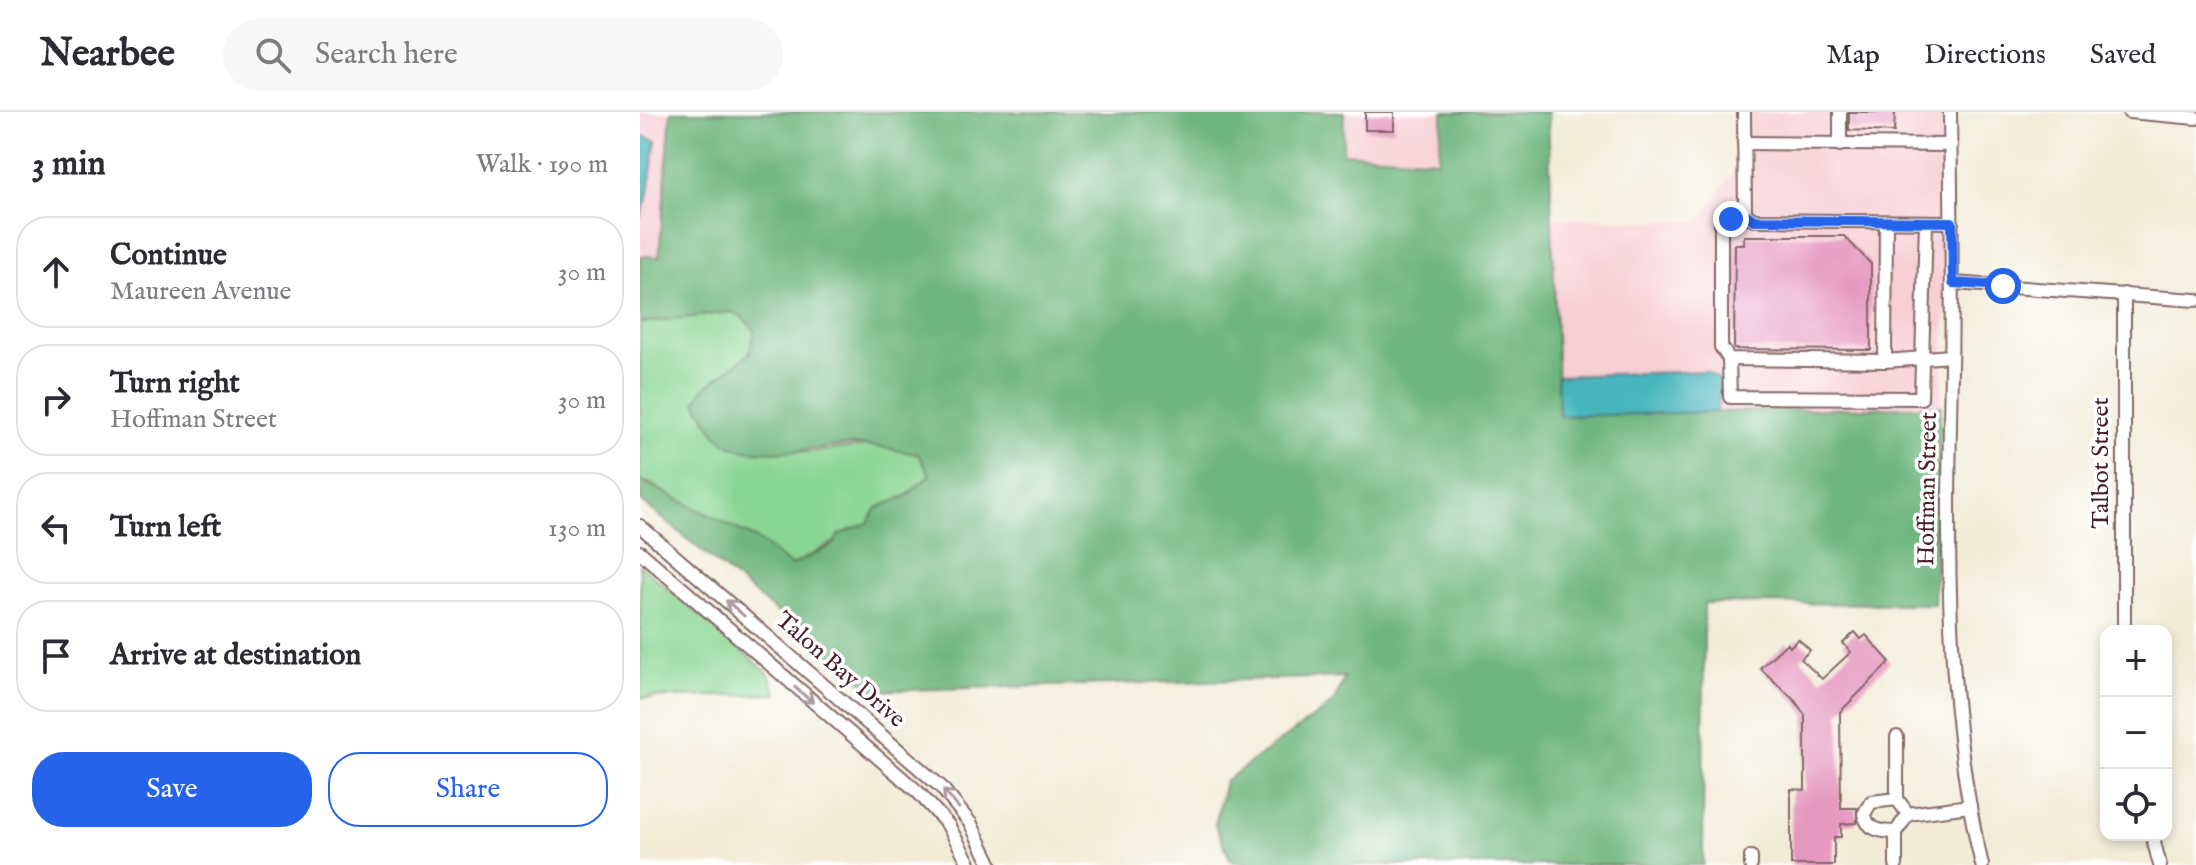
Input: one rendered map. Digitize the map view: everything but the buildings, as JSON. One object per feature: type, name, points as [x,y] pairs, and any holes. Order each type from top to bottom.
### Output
[{"type":"street","points":[[1744,112],[1745,214]]},
{"type":"street","points":[[1840,112],[1840,145]]},
{"type":"street","name":"Hoffman Street","points":[[1950,112],[1953,283],[1949,578],[1954,672],[1970,806],[1982,865]]},
{"type":"street","points":[[2129,112],[2196,118]]},
{"type":"street","points":[[1744,143],[1951,145]]},
{"type":"street","points":[[1745,214],[1754,220],[1952,222]]},
{"type":"street","points":[[1745,214],[1721,223],[1721,347],[1729,359],[1730,397],[1917,399],[1923,394],[1926,222]]},
{"type":"street","points":[[1885,361],[1886,222]]},
{"type":"street","points":[[1953,283],[2196,300]]},
{"type":"street","name":"Talbot Street","points":[[2124,294],[2124,625]]},
{"type":"street","points":[[1729,359],[1885,361],[1951,356]]},
{"type":"street","name":"Talon Bay Drive","points":[[640,526],[941,787],[971,824],[991,865]]},
{"type":"street","name":"Talon Bay Drive","points":[[640,552],[918,792],[948,825],[970,865]]},
{"type":"street","points":[[1897,737],[1897,799],[1908,814]]},
{"type":"street","points":[[1896,832],[1874,829],[1866,822],[1864,814],[1871,802],[1897,799]]},
{"type":"street","points":[[1896,865],[1896,832],[1908,814],[1970,806]]},
{"type":"street","points":[[2154,841],[2160,865]]},
{"type":"shaded area","points":[[640,112],[671,112],[659,257],[640,256],[640,218],[647,199],[656,141],[640,135]]},
{"type":"shaded area","points":[[1344,112],[1443,112],[1439,160],[1342,153]]},
{"type":"shaded area","points":[[1746,112],[1944,112],[1947,282],[1941,406],[1716,412],[1720,380],[1706,371],[1557,376],[1552,218],[1700,222],[1745,153]]},
{"type":"green space","points":[[671,112],[1344,112],[1343,153],[1438,160],[1443,112],[1548,112],[1559,416],[1941,406],[1934,604],[1704,603],[1703,865],[1255,865],[1231,861],[1215,825],[1225,781],[1333,703],[1345,677],[873,691],[640,500],[642,481],[757,539],[791,566],[835,544],[838,535],[868,523],[877,508],[907,496],[930,475],[918,454],[860,445],[751,451],[725,442],[712,428],[696,402],[702,390],[749,354],[755,330],[740,315],[731,312],[640,323],[640,256],[659,257]]},
{"type":"green space","points":[[731,312],[740,315],[755,330],[749,354],[702,390],[768,449],[810,452],[876,445],[918,454],[930,475],[906,496],[877,508],[868,523],[791,566],[649,483],[640,482],[640,323]]},
{"type":"green space","points":[[640,565],[769,674],[777,694],[640,698]]},
{"type":"water","points":[[640,135],[656,141],[647,199],[640,218]]},
{"type":"water","points":[[1706,371],[1720,380],[1721,393],[1716,412],[1559,416],[1557,376]]},
{"type":"route","points":[[1731,219],[1745,214],[1754,220],[1952,222],[1953,283],[2003,286]]}]
